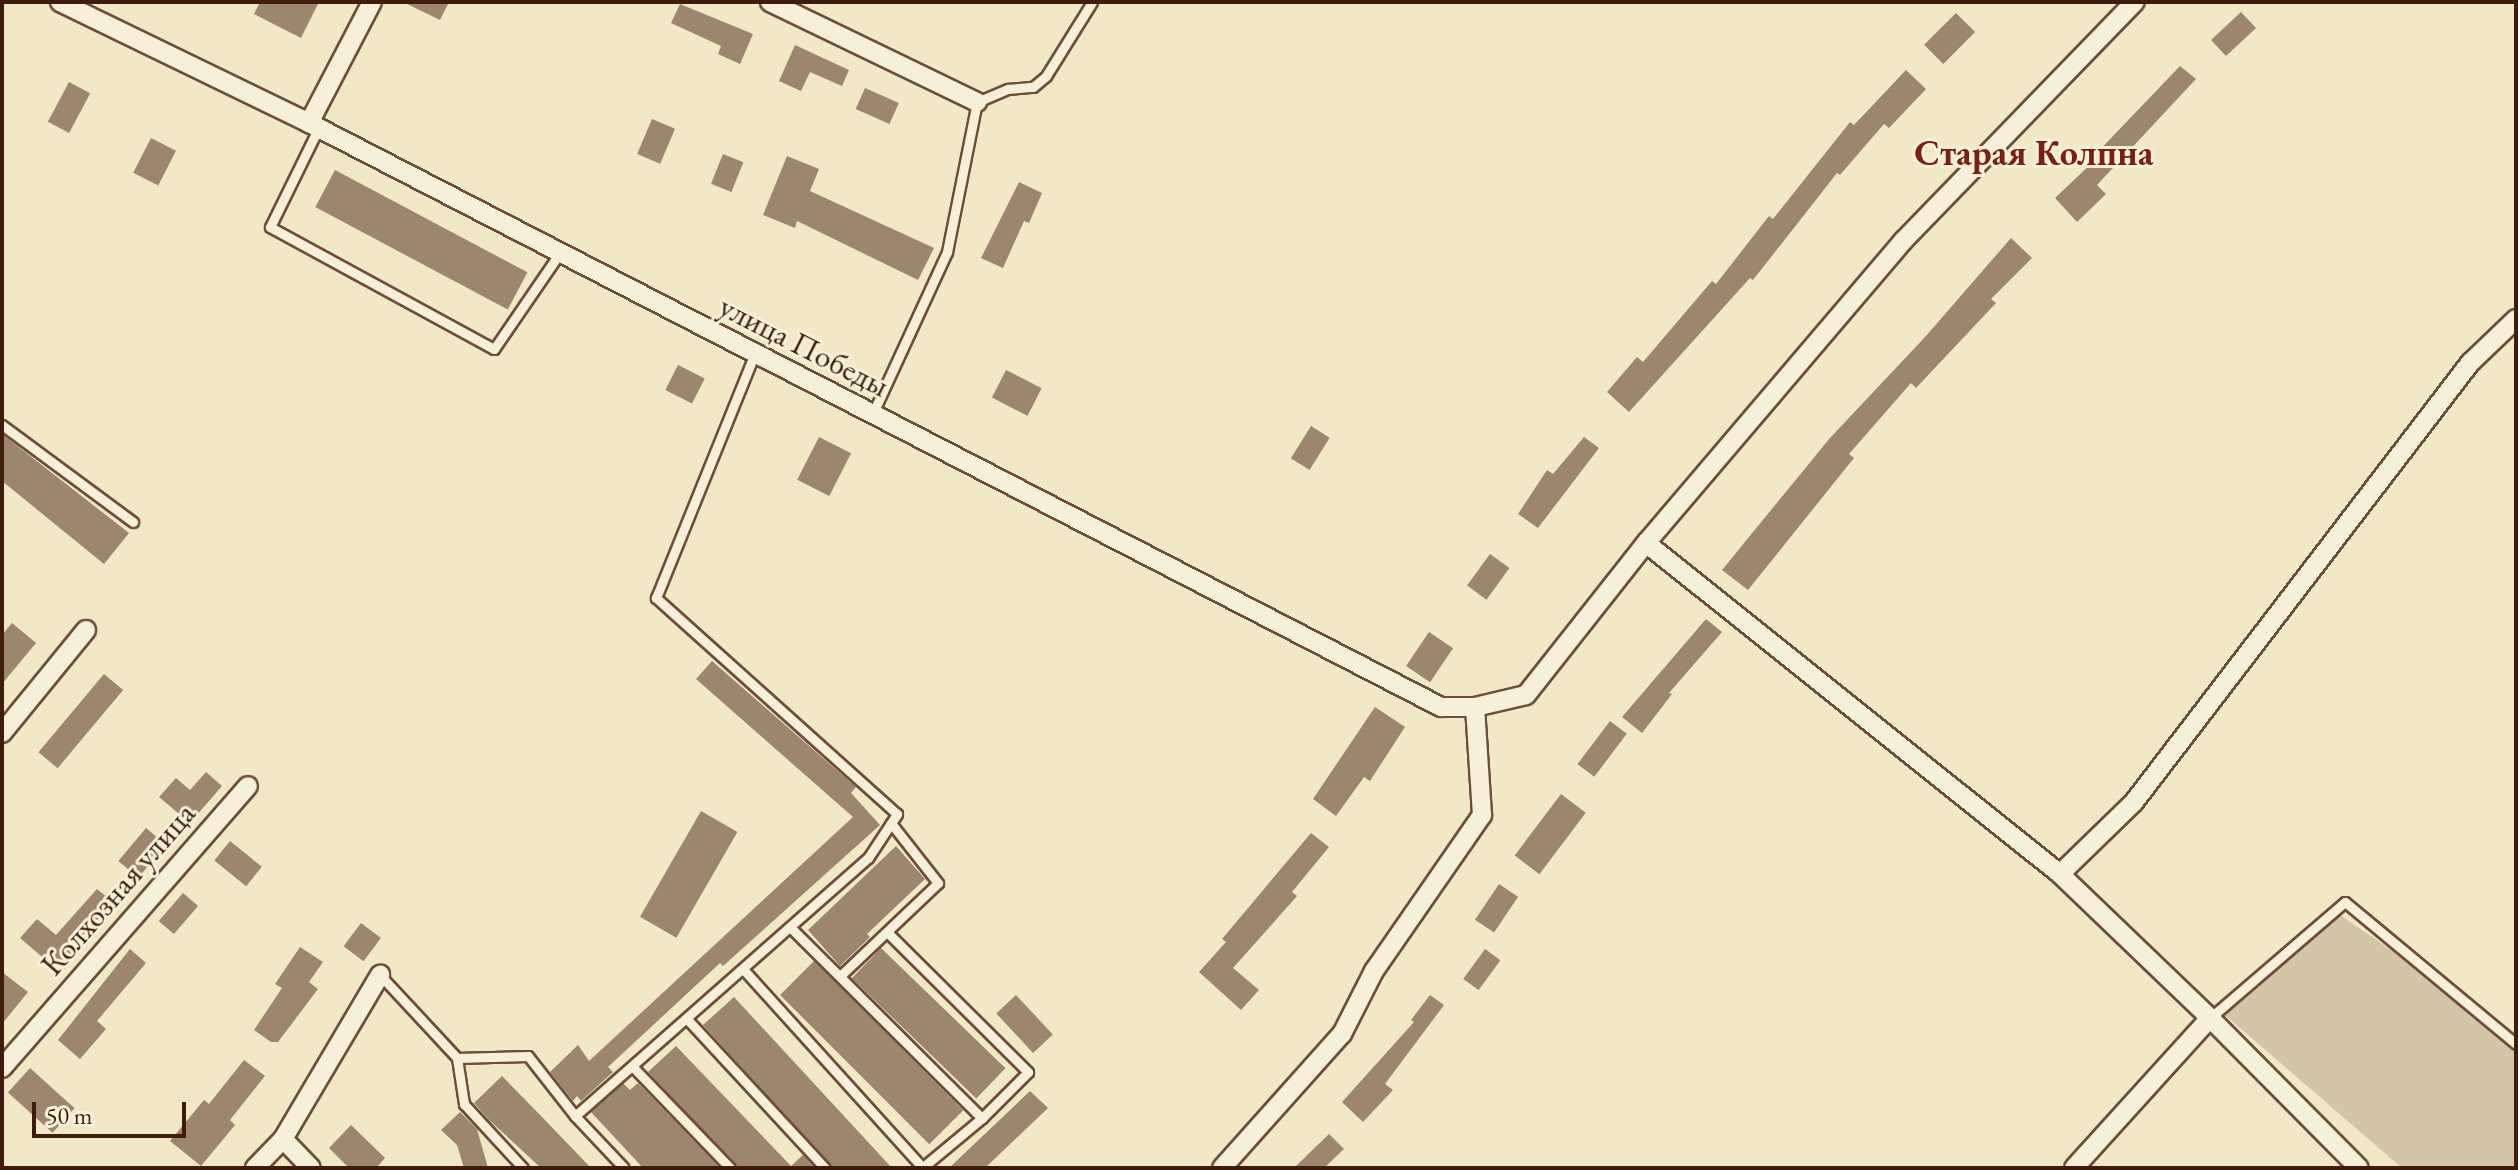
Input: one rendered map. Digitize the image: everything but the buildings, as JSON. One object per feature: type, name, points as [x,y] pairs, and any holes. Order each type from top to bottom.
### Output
[{"type":"street","name":"улица Победы","points":[[60,2],[314,126],[1441,707],[1475,707],[1526,695],[1646,543]]},
{"type":"street","points":[[314,126],[372,2]]},
{"type":"street","points":[[770,2],[977,102]]},
{"type":"street","points":[[2135,2],[1903,241],[1646,543],[2060,874],[2210,1018],[2359,1168]]},
{"type":"street","points":[[2060,874],[2134,802],[2470,363],[2516,319]]},
{"type":"street","points":[[2,733],[86,630]]},
{"type":"street","points":[[1222,1168],[1342,1034],[1374,971],[1482,815],[1475,707]]},
{"type":"street","name":"Колхозная улица","points":[[2,1068],[248,786]]},
{"type":"street","points":[[255,1168],[283,1139],[380,975]]},
{"type":"street","points":[[2074,1168],[2210,1018]]},
{"type":"street","points":[[283,1139],[311,1168]]},
{"type":"lane","points":[[872,415],[947,252],[977,102],[1008,89],[1033,87],[1046,76],[1092,2]]},
{"type":"lane","points":[[314,126],[270,227],[494,349],[559,254]]},
{"type":"lane","points":[[575,1116],[868,858],[897,814],[656,598],[754,355]]},
{"type":"lane","points":[[2,425],[133,522]]},
{"type":"lane","points":[[840,976],[938,883],[891,823]]},
{"type":"lane","points":[[2210,1018],[2345,902],[2516,1044]]},
{"type":"lane","points":[[790,927],[982,1118]]},
{"type":"lane","points":[[743,969],[923,1168],[982,1118],[1028,1072],[887,932]]},
{"type":"lane","points":[[380,975],[457,1058],[464,1104],[523,1168]]},
{"type":"lane","points":[[687,1019],[825,1168]]},
{"type":"lane","points":[[457,1058],[528,1056],[575,1116],[624,1168]]},
{"type":"lane","points":[[632,1066],[730,1168]]},
{"type":"shaded area","points":[[2336,912],[2516,1036],[2516,1168],[2402,1168],[2225,1015]]},
{"type":"district","name":"Старая Колпна","points":[[2034,153]]}]
